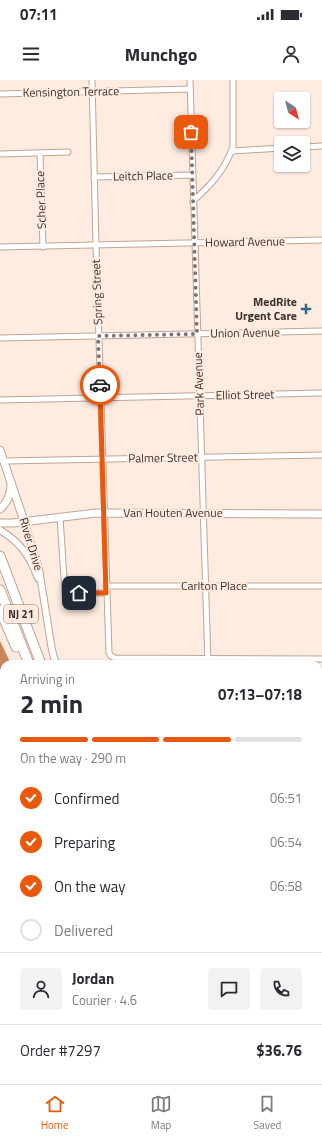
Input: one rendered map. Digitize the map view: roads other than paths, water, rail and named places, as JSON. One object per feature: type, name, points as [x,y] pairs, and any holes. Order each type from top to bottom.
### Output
[{"type":"highway","name":"NJ 21","points":[[0,556],[39,660]]},
{"type":"highway","name":"NJ 21","points":[[0,590],[27,660]]},
{"type":"highway","points":[[0,610],[21,660]]},
{"type":"main road","name":"River Drive","points":[[0,450],[24,521]]},
{"type":"main road","points":[[0,509],[11,490],[10,478]]},
{"type":"main road","name":"Van Houten Avenue","points":[[1,527],[24,521],[104,513],[322,514]]},
{"type":"street","name":"Spring Street","points":[[92,80],[98,336],[108,648],[111,656],[115,658],[162,660]]},
{"type":"street","name":"Park Avenue","points":[[190,80],[208,660]]},
{"type":"street","points":[[193,201],[210,186],[232,151],[234,142],[233,80]]},
{"type":"street","name":"Kensington Terrace","points":[[0,94],[190,89]]},
{"type":"street","points":[[310,147],[322,146]]},
{"type":"street","points":[[232,151],[274,148]]},
{"type":"street","points":[[0,154],[68,152]]},
{"type":"street","name":"Scher Place","points":[[40,153],[43,247]]},
{"type":"street","name":"Leitch Place","points":[[94,177],[193,175]]},
{"type":"street","name":"Howard Avenue","points":[[0,247],[195,244],[322,240]]},
{"type":"street","name":"Union Avenue","points":[[0,338],[322,331]]},
{"type":"street","name":"Elliot Street","points":[[0,400],[322,393]]},
{"type":"street","name":"Palmer Street","points":[[4,461],[322,455]]},
{"type":"street","points":[[60,517],[65,593],[106,593]]},
{"type":"street","name":"River Drive","points":[[24,521],[38,561],[41,587],[55,660]]},
{"type":"street","points":[[1,527],[24,550],[32,562],[41,587]]},
{"type":"street","name":"Carlton Place","points":[[106,586],[322,586]]},
{"type":"street","points":[[284,660],[322,659]]},
{"type":"place","name":"MedRite Urgent Care","points":[[306,309]]}]
